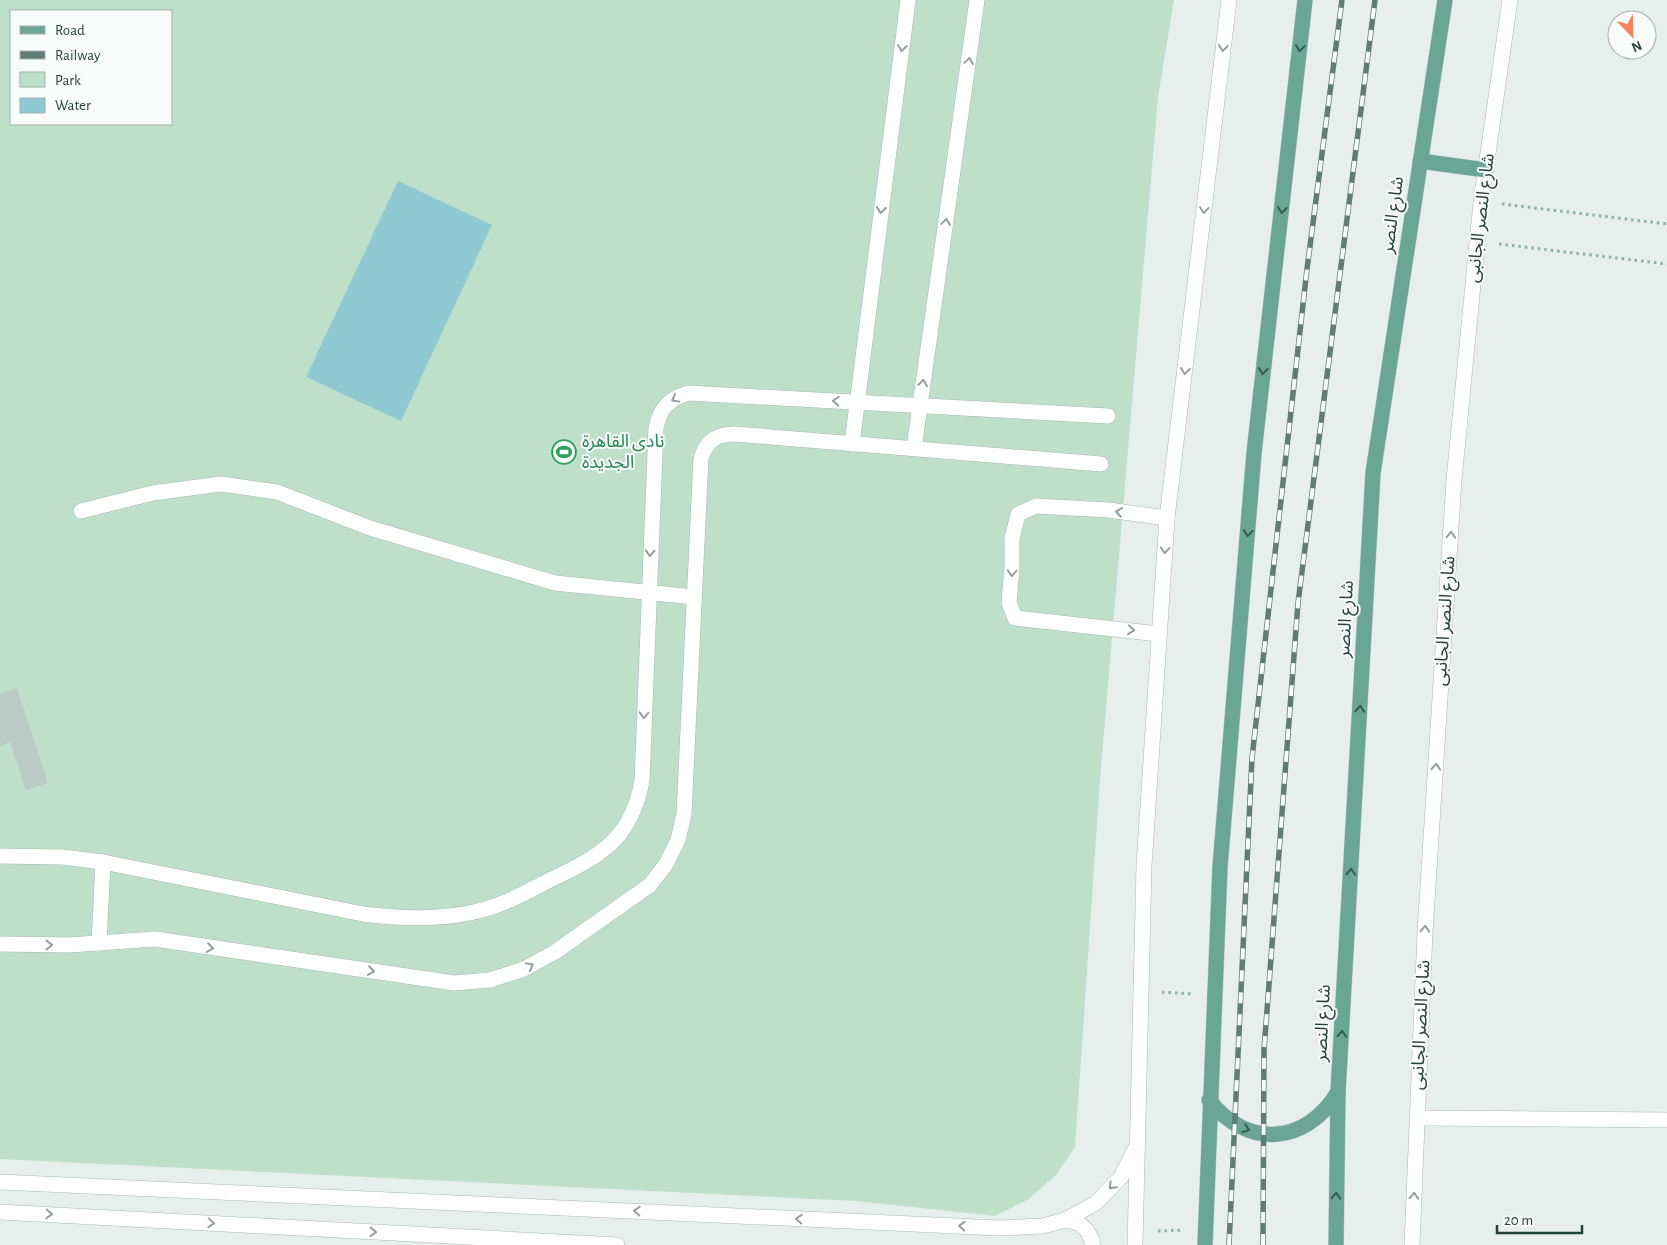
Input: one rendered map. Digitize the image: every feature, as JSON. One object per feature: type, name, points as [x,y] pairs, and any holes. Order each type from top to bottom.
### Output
[{"type":"main road","points":[[1204,1245],[1220,867],[1254,453],[1305,0]]},
{"type":"main road","name":"شارع النصر","points":[[1336,1245],[1338,1092],[1374,473],[1445,0]]},
{"type":"main road","points":[[1420,161],[1486,170]]},
{"type":"main road","points":[[1209,1100],[1219,1112],[1245,1130],[1260,1134],[1276,1134],[1306,1126],[1324,1111],[1338,1092]]},
{"type":"street","points":[[852,444],[908,0]]},
{"type":"street","points":[[914,448],[977,0]]},
{"type":"street","points":[[1135,1245],[1144,866],[1167,518],[1229,0]]},
{"type":"street","name":"شارع النصر الجانبى","points":[[1412,1245],[1425,932],[1454,480],[1481,202],[1510,0]]},
{"type":"street","points":[[0,856],[62,857],[103,862],[363,914],[398,918],[433,918],[459,914],[502,903],[599,855],[616,841],[629,823],[638,802],[642,781],[656,428],[658,416],[665,404],[676,397],[688,393],[1108,416]]},
{"type":"street","points":[[0,944],[69,945],[155,939],[454,983],[490,980],[524,970],[548,956],[650,885],[666,864],[678,840],[684,814],[702,458],[705,447],[714,438],[725,434],[736,434],[1101,464]]},
{"type":"street","points":[[81,511],[152,493],[221,484],[277,492],[370,528],[555,583],[648,594],[694,597]]},
{"type":"street","points":[[1159,634],[1015,618],[1009,603],[1012,539],[1018,514],[1036,506],[1108,510],[1167,518]]},
{"type":"street","points":[[98,943],[103,862]]},
{"type":"street","points":[[1416,1118],[1667,1120]]},
{"type":"street","points":[[0,1182],[999,1228],[1043,1226],[1065,1220],[1096,1203],[1121,1177],[1137,1145]]},
{"type":"street","points":[[0,1212],[617,1245]]},
{"type":"street","points":[[1065,1220],[1074,1221],[1083,1226],[1089,1234],[1093,1245]]},
{"type":"path","points":[[1481,202],[1667,224]]},
{"type":"path","points":[[1478,241],[1667,264]]},
{"type":"path","points":[[1141,991],[1214,995]]},
{"type":"green space","name":"نادى القاهرة الجديدة","points":[[0,0],[1174,0],[1158,97],[1100,780],[1075,1147],[1056,1175],[1029,1199],[995,1216],[856,1201],[0,1159]]},
{"type":"water","points":[[398,181],[492,225],[401,421],[306,377]]},
{"type":"building","points":[[17,688],[48,783],[26,790],[10,742],[0,746],[0,694]]},
{"type":"railway","points":[[1229,1245],[1252,758],[1307,269],[1342,0]]},
{"type":"railway","points":[[1263,1245],[1264,1050],[1298,603],[1375,0]]},
{"type":"place","name":"نادى القاهرة الجديدة","points":[[564,452]]}]
